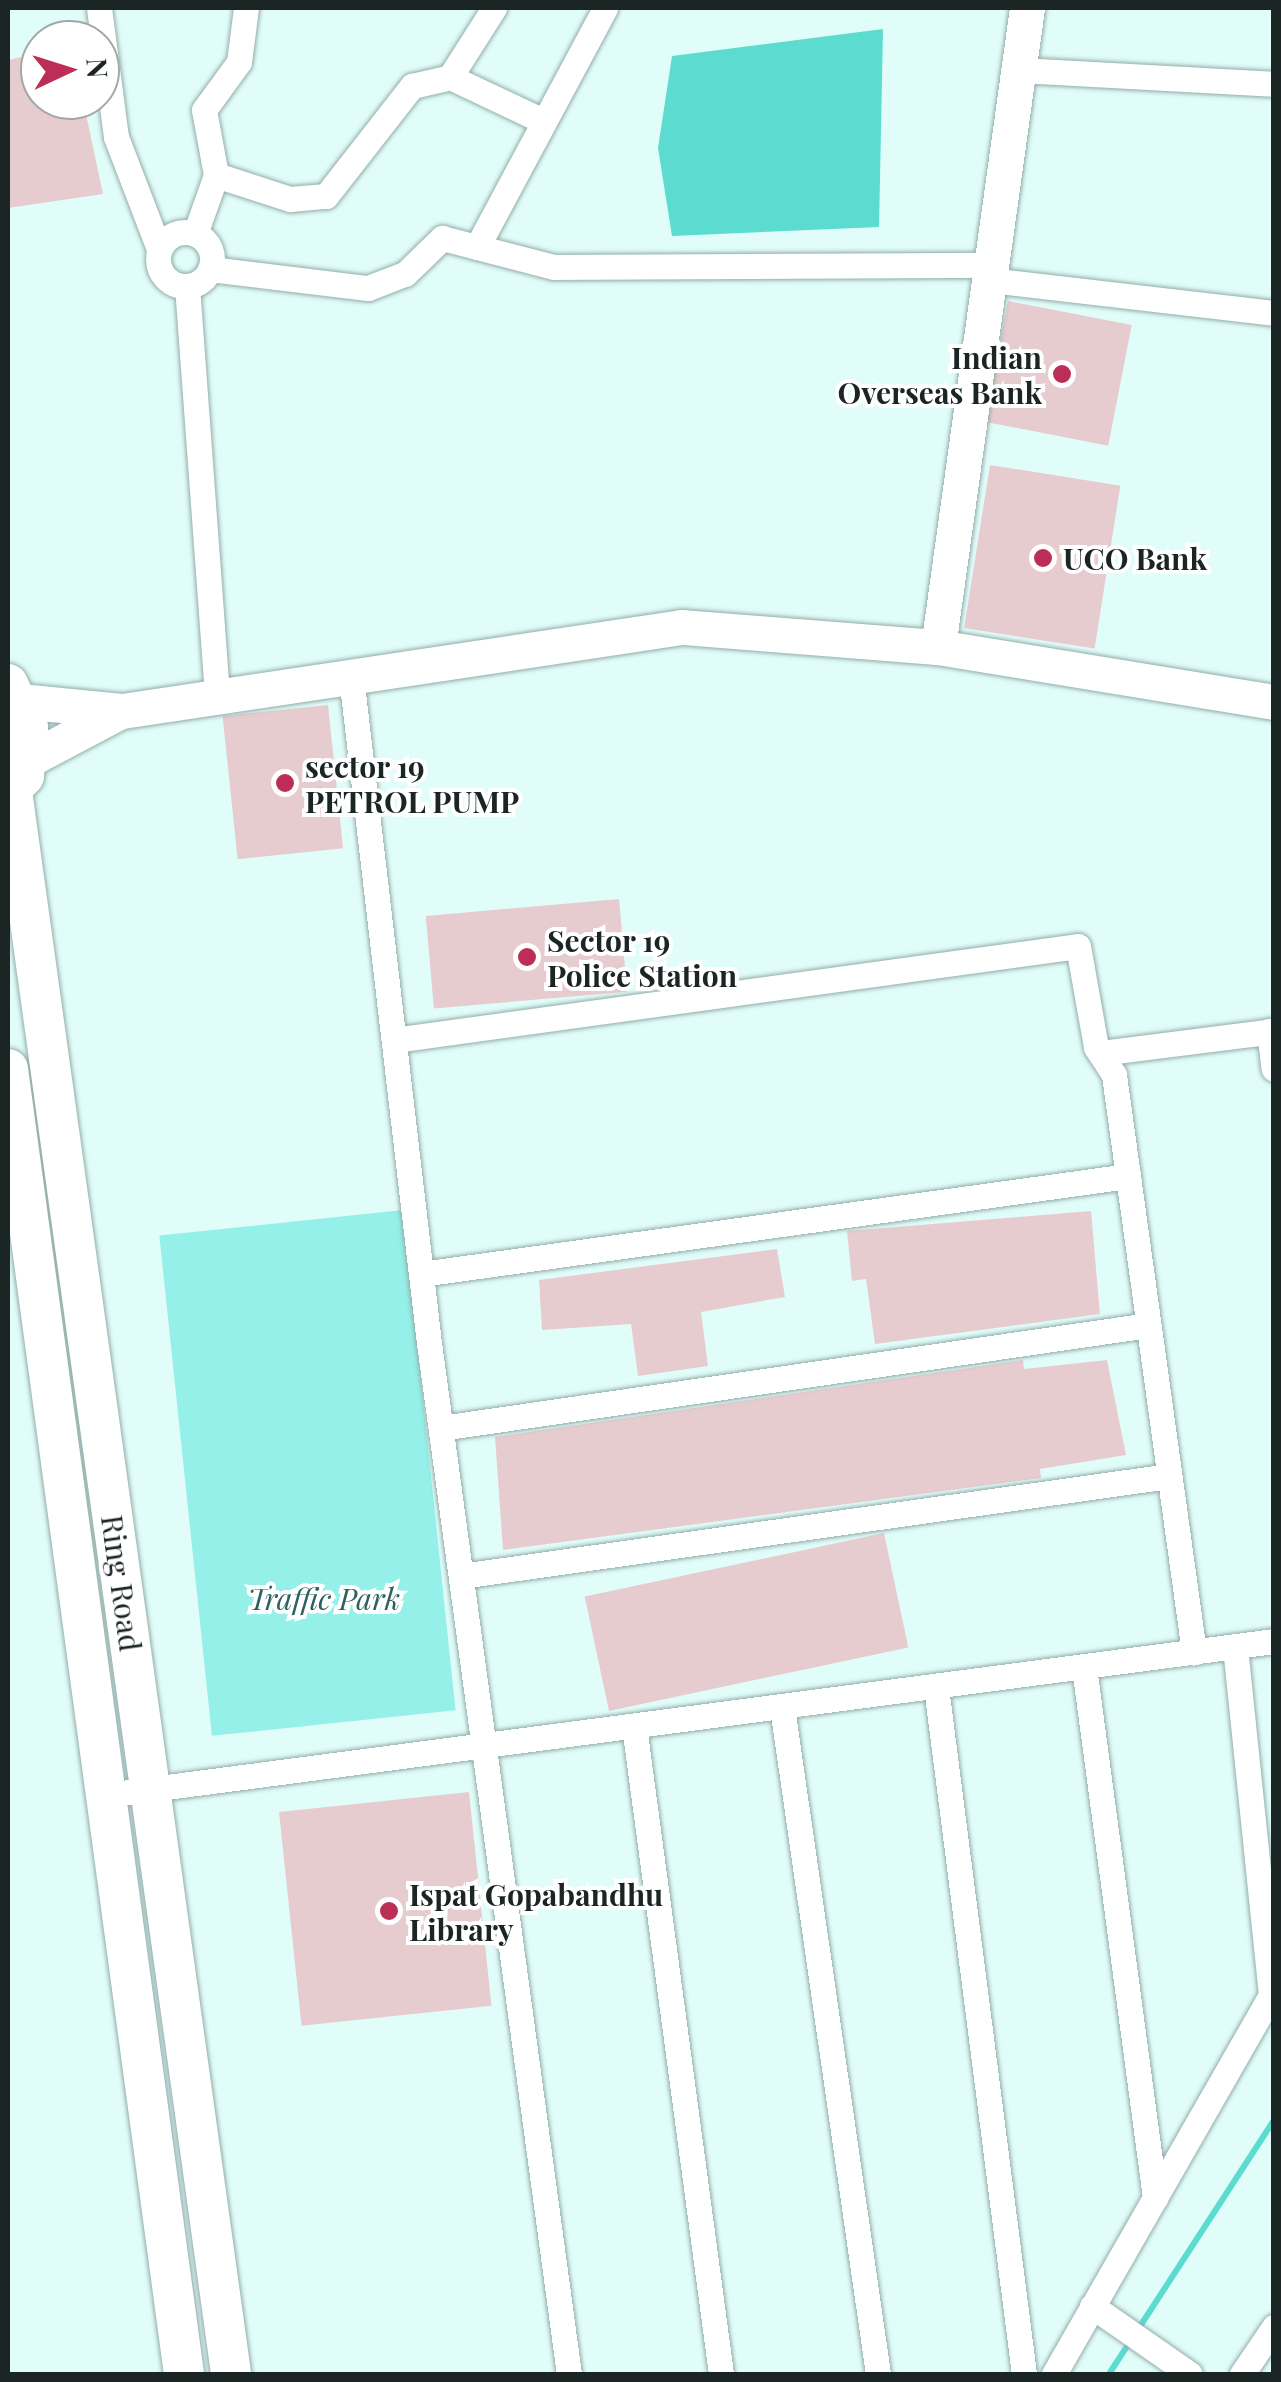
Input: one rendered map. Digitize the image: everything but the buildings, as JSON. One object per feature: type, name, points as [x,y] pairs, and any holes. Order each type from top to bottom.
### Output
[{"type":"main road","name":"Ring Road","points":[[11,684],[15,781],[231,2374]]},
{"type":"main road","name":"Ring Road","points":[[8,1068],[184,2374]]},
{"type":"street","points":[[100,8],[116,137],[159,248],[164,277],[187,286]]},
{"type":"street","points":[[195,234],[216,175],[204,110],[239,62],[246,8]]},
{"type":"street","points":[[450,77],[494,8]]},
{"type":"street","points":[[477,247],[539,119],[604,8]]},
{"type":"street","points":[[938,647],[1026,8]]},
{"type":"street","points":[[1018,70],[1274,84]]},
{"type":"street","points":[[216,175],[290,199],[326,196],[412,86],[450,77],[539,119]]},
{"type":"street","points":[[159,248],[174,234],[195,234],[210,249],[210,270]]},
{"type":"street","points":[[187,286],[210,270],[368,288],[405,274],[442,238],[554,267],[991,273],[1274,314]]},
{"type":"street","points":[[187,286],[217,696]]},
{"type":"street","points":[[11,684],[122,711],[682,626],[938,647],[1274,702]]},
{"type":"street","points":[[351,676],[421,1274],[569,2374]]},
{"type":"street","points":[[15,781],[122,711]]},
{"type":"street","points":[[394,1040],[1078,946],[1100,1053],[1114,1075],[1194,1652]]},
{"type":"street","points":[[1100,1053],[1271,1031],[1274,1068]]},
{"type":"street","points":[[421,1274],[1128,1176]]},
{"type":"street","points":[[441,1428],[1149,1325]]},
{"type":"street","points":[[461,1576],[1170,1476]]},
{"type":"street","points":[[106,1795],[1274,1641]]},
{"type":"street","points":[[1054,2374],[1271,1994],[1235,1646]]},
{"type":"street","points":[[1084,1667],[1155,2198]]},
{"type":"street","points":[[936,1687],[1024,2374]]},
{"type":"street","points":[[782,1707],[878,2374]]},
{"type":"street","points":[[634,1726],[721,2374]]},
{"type":"street","points":[[1092,2306],[1190,2374]]},
{"type":"street","points":[[1242,2374],[1274,2328]]},
{"type":"green space","name":"Traffic Park","points":[[403,1210],[456,1710],[212,1736],[159,1236]]},
{"type":"shaded area","points":[[883,29],[879,227],[672,236],[658,148],[672,56]]},
{"type":"waterway","points":[[1137,2331],[1274,2120]]},
{"type":"waterway","points":[[1109,2374],[1130,2342]]},
{"type":"place","name":"Indian Overseas Bank","points":[[1062,374]]},
{"type":"place","name":"UCO Bank","points":[[1043,558]]},
{"type":"place","name":"sector 19 PETROL PUMP","points":[[285,783]]},
{"type":"place","name":"Sector 19 Police Station","points":[[527,957]]},
{"type":"place","name":"Ispat Gopabandhu Library","points":[[389,1911]]}]
